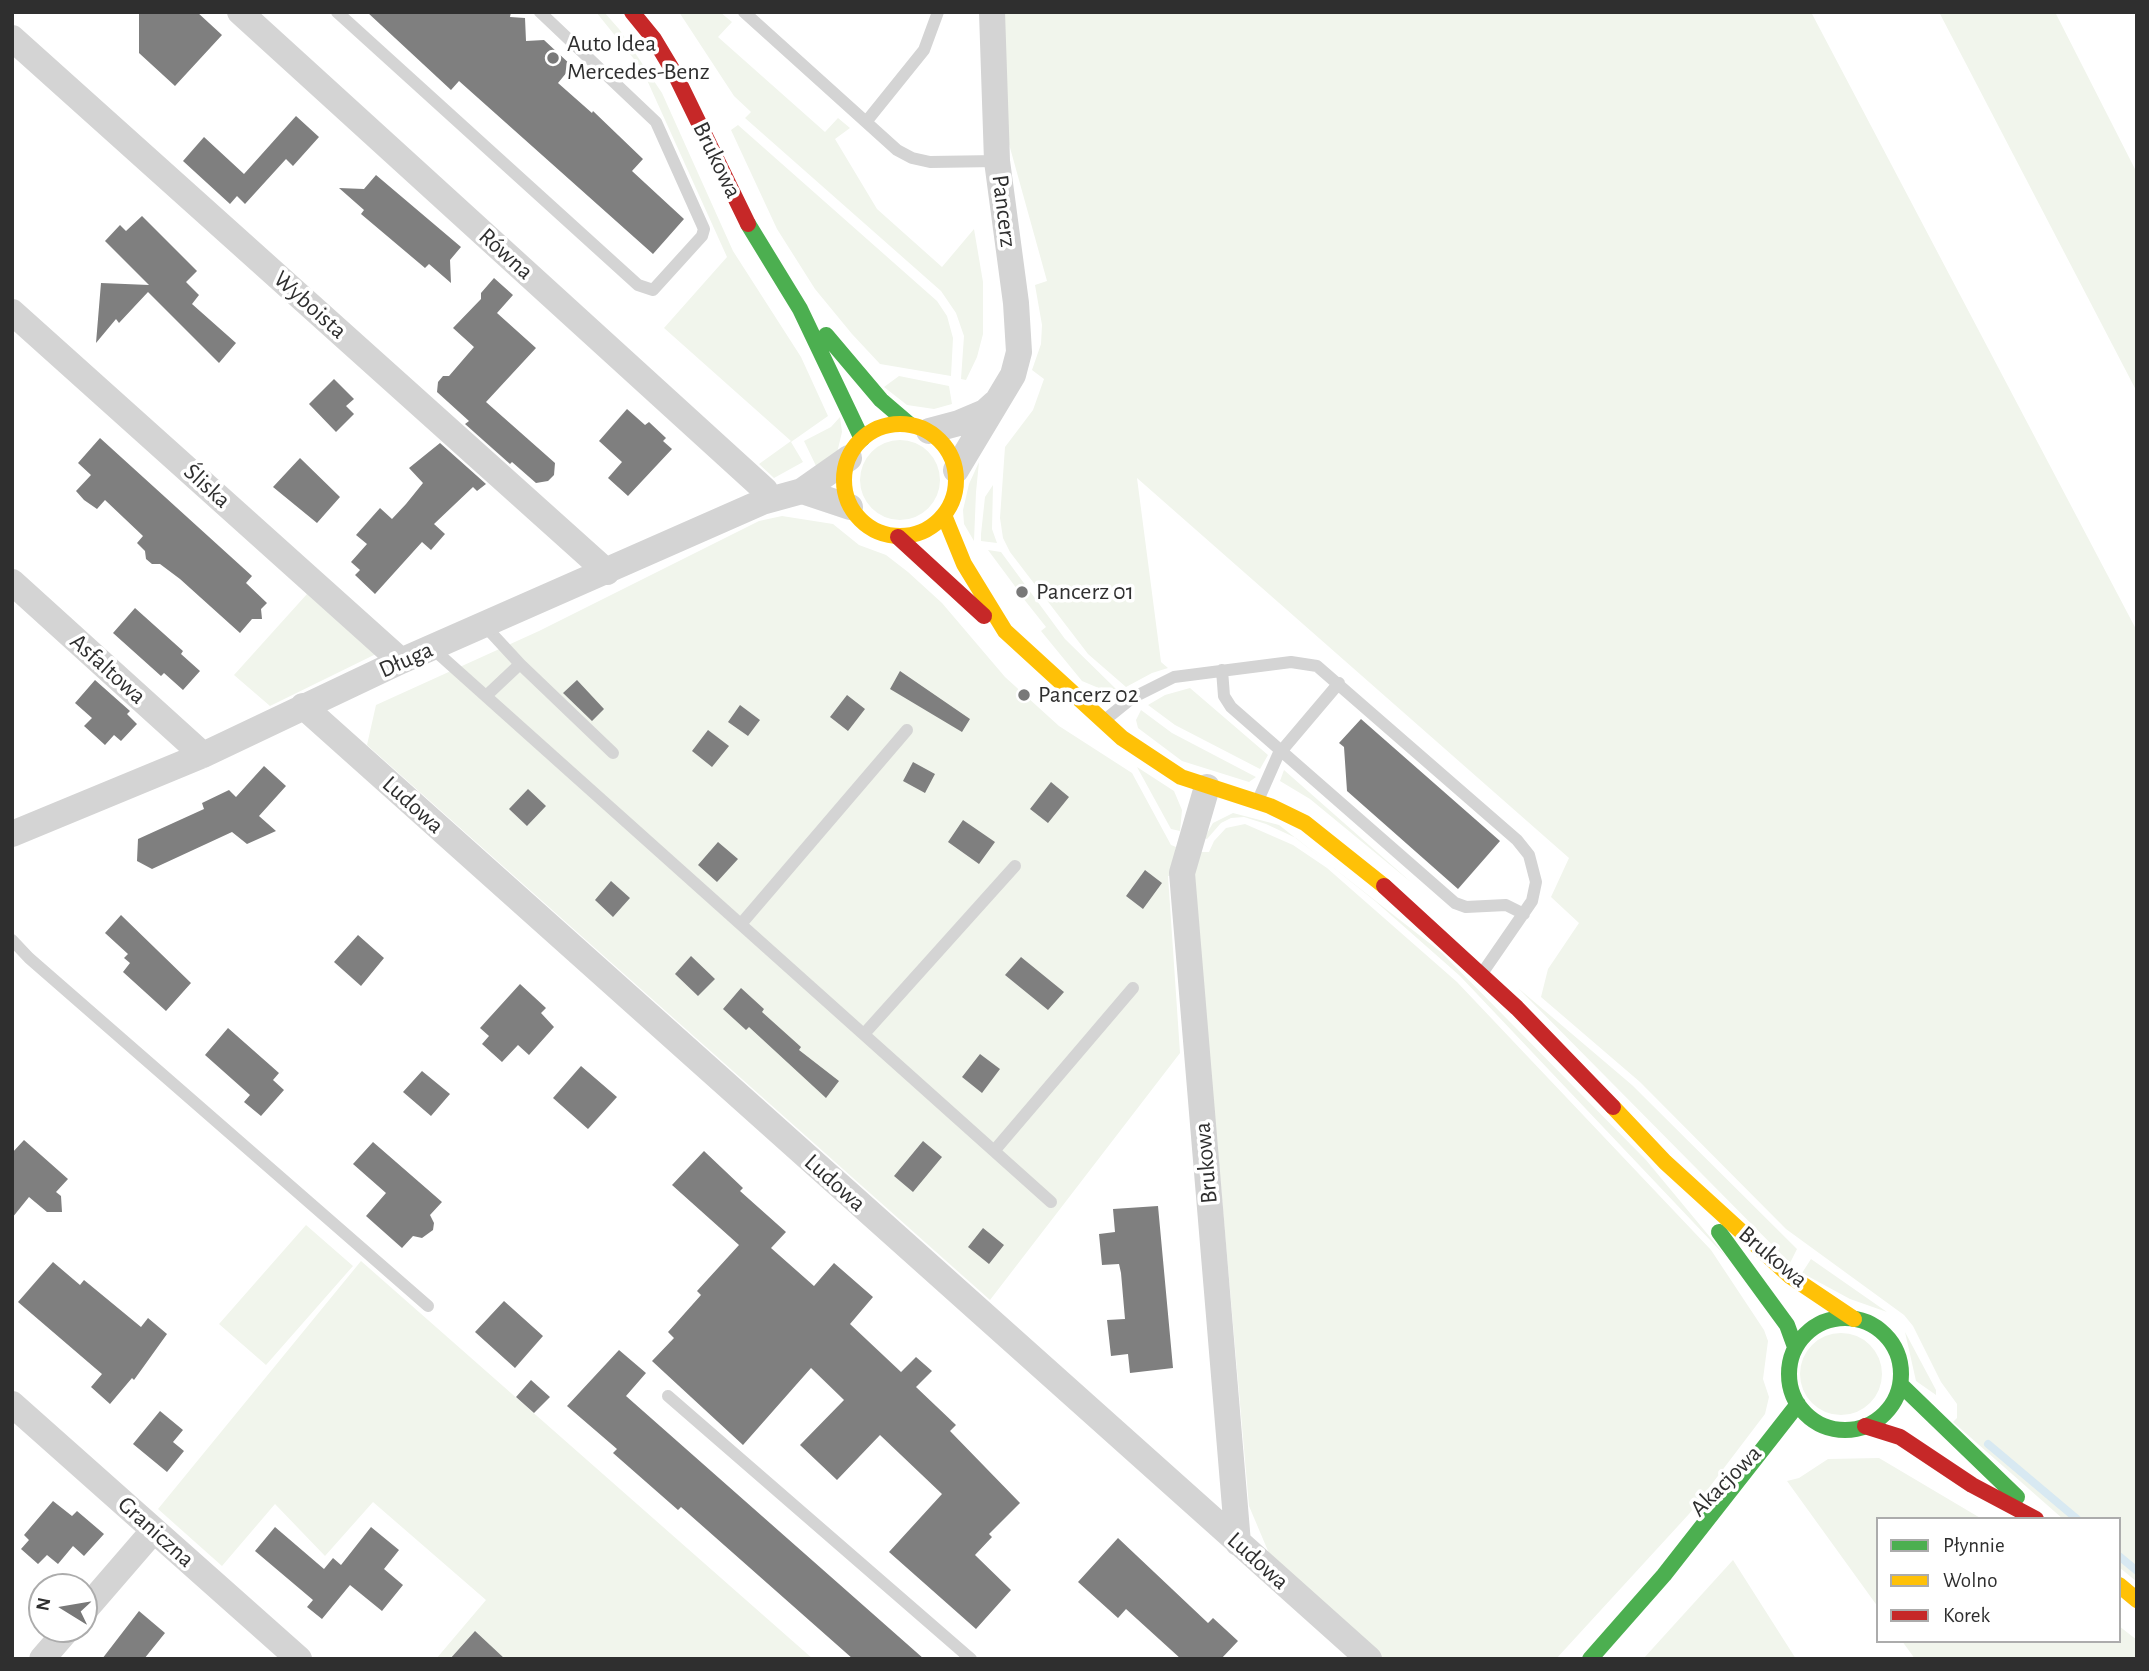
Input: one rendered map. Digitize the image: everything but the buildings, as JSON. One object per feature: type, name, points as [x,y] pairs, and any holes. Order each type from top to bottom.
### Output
[{"type":"street","name":"Równa","points":[[240,12],[765,490],[769,499]]},
{"type":"street","name":"Brukowa","points":[[632,12],[654,39],[675,74],[756,240],[800,309],[881,400],[919,428]]},
{"type":"street","name":"Pancerz","points":[[956,470],[1013,374],[1019,336],[997,161],[992,12]]},
{"type":"street","name":"Wyboista","points":[[12,38],[607,572]]},
{"type":"street","name":"Brukowa","points":[[800,309],[855,449]]},
{"type":"street","name":"Śliska","points":[[12,312],[401,661]]},
{"type":"street","name":"Pancerz","points":[[919,428],[959,423],[985,412],[995,403]]},
{"type":"street","points":[[883,426],[919,428],[947,448],[956,470],[954,499],[944,515],[927,530],[898,537],[874,530],[860,520],[850,507],[844,482],[855,449],[883,426]]},
{"type":"street","name":"Długa","points":[[12,834],[203,755],[401,661],[769,499],[802,491],[855,449]]},
{"type":"street","points":[[802,491],[850,507]]},
{"type":"street","name":"Brukowa","points":[[944,515],[964,564],[1005,631]]},
{"type":"street","name":"Brukowa","points":[[898,537],[956,593],[1005,631],[1104,722],[1151,760],[1207,788],[1257,802],[1305,823],[1412,909],[1481,974],[1665,1162],[1790,1276],[1854,1319]]},
{"type":"street","name":"Asfaltowa","points":[[12,582],[203,755]]},
{"type":"street","name":"Ludowa","points":[[303,706],[1369,1659]]},
{"type":"street","name":"Brukowa","points":[[1207,788],[1184,862],[1183,878],[1238,1543]]},
{"type":"street","name":"Brukowa","points":[[1665,1162],[1787,1325],[1795,1347]]},
{"type":"street","points":[[1841,1317],[1854,1319],[1875,1327],[1891,1342],[1900,1362],[1900,1384],[1888,1409],[1865,1426],[1820,1430],[1798,1404],[1790,1385],[1790,1363],[1795,1347],[1813,1328],[1841,1317]]},
{"type":"street","points":[[1900,1384],[1922,1408],[1994,1471],[2034,1517]]},
{"type":"street","name":"Graniczna","points":[[12,1404],[299,1659]]},
{"type":"street","name":"Akacjowa","points":[[1590,1659],[1664,1575],[1798,1404]]},
{"type":"street","points":[[1865,1426],[1898,1435],[1972,1485],[2034,1517]]},
{"type":"street","name":"Akacjowa","points":[[1664,1575],[1758,1481]]},
{"type":"street","points":[[98,1595],[154,1530]]},
{"type":"street","points":[[2121,1587],[2137,1600]]},
{"type":"street","points":[[42,1659],[56,1643]]},
{"type":"lane","points":[[337,12],[638,285],[653,290],[702,236],[704,229],[656,122],[542,13]]},
{"type":"lane","points":[[744,12],[897,150],[912,158],[955,164],[997,161]]},
{"type":"lane","points":[[866,122],[924,50],[938,12]]},
{"type":"lane","points":[[484,625],[520,664],[613,753]]},
{"type":"lane","points":[[432,648],[1051,1202]]},
{"type":"lane","points":[[1104,722],[1126,702],[1161,682],[1180,675],[1309,663],[1339,683],[1525,848],[1534,866],[1536,882],[1532,901],[1481,974]]},
{"type":"lane","points":[[486,695],[520,664]]},
{"type":"lane","points":[[1222,670],[1227,702],[1455,903],[1466,907],[1506,905],[1524,914]]},
{"type":"lane","points":[[1257,802],[1282,750],[1339,683]]},
{"type":"lane","points":[[741,924],[907,730]]},
{"type":"lane","points":[[864,1034],[1015,866]]},
{"type":"lane","points":[[12,940],[428,1306]]},
{"type":"lane","points":[[994,1151],[1133,988]]},
{"type":"lane","points":[[668,1395],[971,1659]]},
{"type":"shaded area","points":[[596,12],[604,12],[619,29],[662,93],[733,251],[801,357],[828,416],[791,442],[803,462],[774,478],[759,464],[791,441],[664,328],[727,257],[642,69]]},
{"type":"shaded area","points":[[679,12],[720,12],[732,22],[718,37],[825,132],[838,118],[850,128],[835,139],[877,209],[942,267],[974,229],[983,282],[983,334],[977,357],[966,380],[961,379],[964,336],[956,313],[941,291],[745,118],[751,112],[734,96]]},
{"type":"shaded area","points":[[1000,12],[1811,12],[2137,631],[2137,1582],[2121,1569],[2121,1517],[2061,1517],[1953,1422],[1957,1418],[1957,1404],[1941,1382],[1913,1326],[1904,1315],[1786,1229],[1640,1082],[1541,997],[1548,969],[1579,923],[1551,897],[1569,858],[1137,478],[1161,662],[1168,668],[1126,687],[1088,654],[1010,552],[1003,538],[1000,518],[1005,447],[1033,410],[1044,379],[1032,370],[1041,344],[1042,325],[1035,285],[1047,281],[1004,126]]},
{"type":"shaded area","points":[[1939,12],[2055,12],[2137,173],[2137,392]]},
{"type":"shaded area","points":[[738,125],[937,301],[947,316],[953,338],[951,376],[880,364],[852,334],[815,289],[777,229],[731,130]]},
{"type":"shaded area","points":[[899,376],[949,386],[952,404],[934,409],[907,405],[884,387]]},
{"type":"shaded area","points":[[840,417],[842,432],[837,453],[817,468],[804,441],[831,427]]},
{"type":"shaded area","points":[[900,440],[915,443],[928,452],[937,465],[940,480],[937,495],[928,508],[915,517],[900,520],[885,517],[872,508],[863,495],[860,480],[863,465],[872,452],[885,443]]},
{"type":"shaded area","points":[[979,462],[974,541],[964,524],[963,510],[969,484]]},
{"type":"shaded area","points":[[993,485],[992,529],[997,543],[981,541],[985,497]]},
{"type":"shaded area","points":[[782,516],[833,524],[859,545],[886,555],[908,572],[942,603],[1005,677],[1059,726],[1132,773],[1171,845],[1176,847],[1172,876],[1168,876],[1180,1053],[990,1300],[367,745],[376,705],[539,631],[759,521]]},
{"type":"shaded area","points":[[988,550],[1001,552],[1065,639],[1116,689],[1101,689],[1082,681],[1041,631],[1046,627],[1023,598],[1027,594],[1020,587],[1017,589]]},
{"type":"shaded area","points":[[307,594],[376,654],[270,706],[234,675]]},
{"type":"shaded area","points":[[1190,688],[1268,755],[1260,769],[1175,725],[1148,705],[1165,695]]},
{"type":"shaded area","points":[[1141,710],[1172,733],[1256,777],[1249,782],[1182,761],[1138,728],[1136,720]]},
{"type":"shaded area","points":[[1137,767],[1174,791],[1182,810],[1180,831],[1171,829]]},
{"type":"shaded area","points":[[1284,770],[1412,883],[1310,799],[1280,781]]},
{"type":"shaded area","points":[[1233,813],[1279,825],[1295,837],[1244,817],[1231,818],[1221,823],[1207,839],[1204,838],[1213,823]]},
{"type":"shaded area","points":[[1245,824],[1293,845],[1327,868],[1457,982],[1711,1250],[1764,1330],[1768,1341],[1763,1379],[1769,1397],[1765,1414],[1689,1514],[1556,1659],[1384,1659],[1271,1558],[1249,1506],[1193,869],[1198,852],[1209,852],[1214,841],[1226,828]]},
{"type":"shaded area","points":[[1325,861],[1442,953],[1646,1160],[1729,1260],[1460,976]]},
{"type":"shaded area","points":[[1518,988],[1632,1085],[1797,1249],[1790,1263]]},
{"type":"shaded area","points":[[306,1225],[353,1266],[266,1365],[219,1324]]},
{"type":"shaded area","points":[[1811,1259],[1887,1312],[1850,1299],[1802,1273]]},
{"type":"shaded area","points":[[361,1261],[813,1659],[436,1659],[486,1600],[373,1502],[325,1556],[275,1504],[222,1566],[158,1509]]},
{"type":"shaded area","points":[[1905,1332],[1936,1390],[1936,1395],[1916,1381]]},
{"type":"shaded area","points":[[1841,1333],[1857,1337],[1870,1345],[1878,1358],[1882,1374],[1878,1390],[1870,1403],[1857,1411],[1841,1415],[1825,1411],[1812,1403],[1804,1390],[1800,1374],[1804,1358],[1812,1345],[1825,1337]]},
{"type":"shaded area","points":[[1879,1458],[1979,1517],[1876,1517],[1876,1604],[1787,1481],[1799,1478],[1828,1459]]},
{"type":"shaded area","points":[[1733,1560],[1796,1659],[1643,1659]]},
{"type":"shaded area","points":[[2121,1628],[2137,1640],[2137,1659],[1915,1659],[1903,1643],[2121,1643]]},
{"type":"waterway","points":[[1988,1444],[2075,1517]]},
{"type":"waterway","points":[[2121,1558],[2137,1571]]},
{"type":"traffic: fast","points":[[748,224],[800,309],[862,439]]},
{"type":"traffic: fast","points":[[826,335],[881,400],[909,424]]},
{"type":"traffic: fast","points":[[1719,1232],[1787,1325],[1795,1347]]},
{"type":"traffic: fast","points":[[1845,1318],[1866,1323],[1884,1335],[1896,1353],[1901,1374],[1896,1395],[1884,1413],[1866,1425],[1845,1430],[1824,1425],[1806,1413],[1794,1395],[1789,1374],[1794,1353],[1806,1335],[1824,1323],[1845,1318]]},
{"type":"traffic: fast","points":[[1900,1384],[2017,1497]]},
{"type":"traffic: fast","points":[[1590,1659],[1664,1575],[1798,1404]]},
{"type":"traffic: slow","points":[[900,424],[922,428],[940,440],[952,458],[956,480],[952,502],[940,520],[922,532],[900,536],[878,532],[860,520],[848,502],[844,480],[848,458],[860,440],[878,428],[900,424]]},
{"type":"traffic: slow","points":[[944,515],[964,564],[1005,631],[1122,738],[1181,777],[1270,806],[1305,823],[1384,886]]},
{"type":"traffic: slow","points":[[1613,1107],[1665,1162],[1790,1276],[1854,1319]]},
{"type":"traffic: slow","points":[[2121,1587],[2137,1600]]},
{"type":"traffic: jam","points":[[632,12],[654,39],[675,74],[748,224]]},
{"type":"traffic: jam","points":[[898,537],[984,616]]},
{"type":"traffic: jam","points":[[1384,886],[1517,1008],[1613,1107]]},
{"type":"traffic: jam","points":[[1865,1426],[1900,1437],[1972,1485],[2032,1517]]},
{"type":"place","name":"Auto Idea Mercedes-Benz","points":[[553,58]]},
{"type":"place","name":"Pancerz 01","points":[[1022,592]]},
{"type":"place","name":"Pancerz 02","points":[[1024,695]]}]
